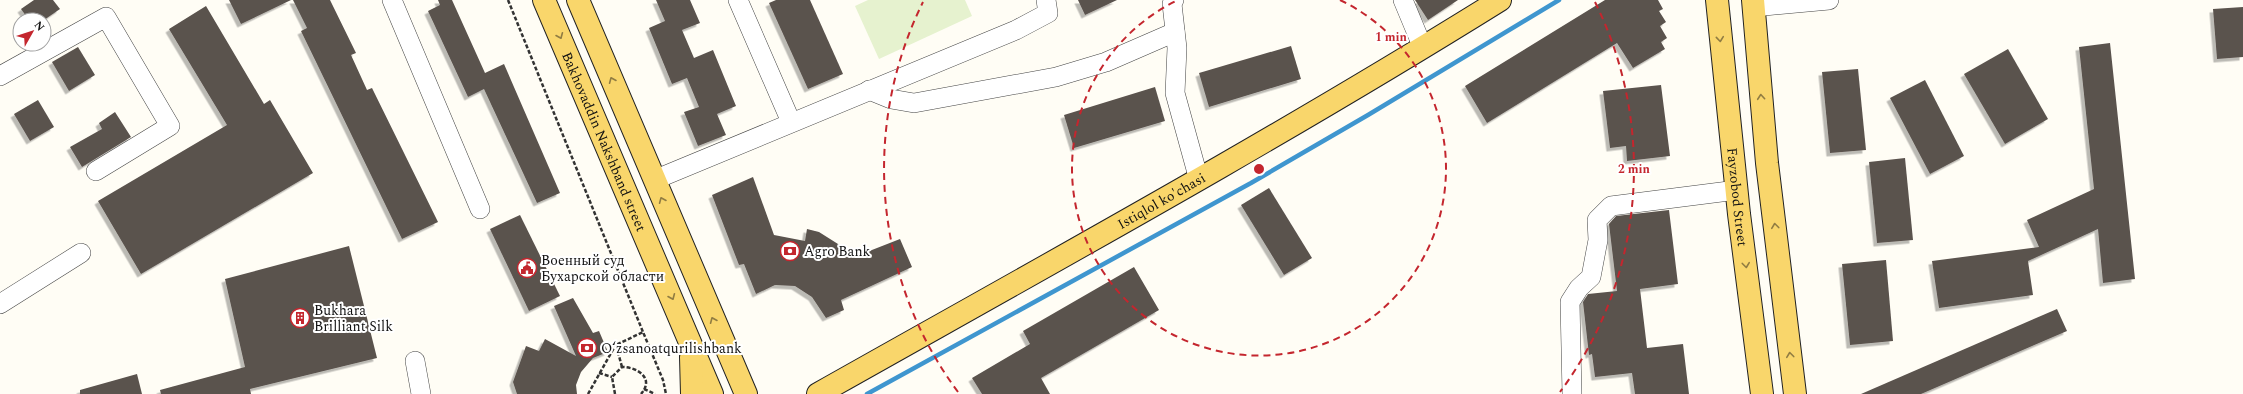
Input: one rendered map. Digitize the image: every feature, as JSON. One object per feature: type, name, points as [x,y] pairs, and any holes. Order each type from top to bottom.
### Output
[{"type":"main road","name":"Bakhovaddin Nakshband street","points":[[544,0],[712,394]]},
{"type":"main road","points":[[578,0],[746,394]]},
{"type":"main road","name":"Istiqlol ko'chasi","points":[[818,394],[1199,180],[1423,48],[1500,0]]},
{"type":"main road","name":"Fayzobod Street","points":[[1717,0],[1737,190],[1762,394]]},
{"type":"main road","points":[[1753,4],[1767,163],[1795,394]]},
{"type":"main road","points":[[691,342],[692,394]]},
{"type":"street","points":[[392,0],[480,209]]},
{"type":"street","points":[[738,0],[791,122]]},
{"type":"street","points":[[654,180],[1029,23],[1048,13],[1046,0]]},
{"type":"street","points":[[1174,0],[1172,4],[1177,48],[1175,93],[1199,180]]},
{"type":"street","points":[[1403,0],[1423,48]]},
{"type":"street","points":[[1753,4],[1829,0]]},
{"type":"street","points":[[0,76],[106,17],[170,126],[96,171]]},
{"type":"street","points":[[869,90],[891,98],[914,103],[1056,77],[1106,62],[1175,32]]},
{"type":"street","points":[[1572,394],[1570,302],[1579,288],[1591,277],[1598,240],[1597,220],[1611,206],[1737,190]]},
{"type":"street","points":[[0,304],[81,253]]},
{"type":"street","points":[[415,361],[421,394]]},
{"type":"path","points":[[508,0],[663,380],[666,394]]},
{"type":"path","points":[[588,394],[616,345],[643,332]]},
{"type":"path","points":[[616,345],[622,367]]},
{"type":"path","points":[[612,377],[622,367],[632,367],[640,371],[644,379],[644,389],[641,394]]},
{"type":"path","points":[[599,373],[612,377]]},
{"type":"path","points":[[612,377],[614,394]]},
{"type":"path","points":[[644,389],[655,394]]},
{"type":"green space","points":[[868,0],[965,0],[972,16],[879,59],[855,6]]},
{"type":"building","points":[[34,0],[53,0],[60,9],[52,14],[52,12],[23,12],[21,9]]},
{"type":"building","points":[[229,0],[291,0],[241,24]]},
{"type":"building","points":[[293,0],[330,0],[356,53],[351,55],[367,90],[372,88],[438,222],[402,239],[301,31],[307,28]]},
{"type":"building","points":[[438,0],[452,0],[485,73],[504,64],[560,193],[537,203],[484,89],[468,97],[428,11],[440,5]]},
{"type":"building","points":[[656,0],[690,0],[700,23],[682,30],[694,58],[713,50],[736,106],[717,114],[726,135],[698,146],[684,112],[699,107],[687,78],[672,84],[649,28],[665,21]]},
{"type":"building","points":[[776,0],[810,0],[843,74],[808,89],[769,3]]},
{"type":"building","points":[[1078,0],[1117,0],[1085,15]]},
{"type":"building","points":[[1415,0],[1458,0],[1428,20]]},
{"type":"building","points":[[1605,0],[1658,0],[1663,9],[1659,11],[1666,22],[1660,26],[1667,38],[1661,42],[1665,49],[1633,68],[1617,43],[1487,123],[1465,86]]},
{"type":"building","points":[[206,6],[264,104],[270,100],[313,173],[141,274],[98,201],[227,125],[169,29]]},
{"type":"building","points":[[2243,7],[2243,57],[2217,59],[2213,9]]},
{"type":"building","points":[[2110,43],[2135,279],[2103,283],[2098,229],[2028,261],[2033,295],[1939,308],[1932,261],[2039,247],[2027,220],[2094,189],[2079,47]]},
{"type":"building","points":[[1291,46],[1301,79],[1209,107],[1199,73]]},
{"type":"building","points":[[78,47],[95,75],[69,91],[52,62]]},
{"type":"building","points":[[2008,49],[2048,119],[2005,144],[1964,74]]},
{"type":"building","points":[[1858,69],[1866,150],[1830,153],[1822,72]]},
{"type":"building","points":[[1925,80],[1964,156],[1930,174],[1890,98]]},
{"type":"building","points":[[1661,85],[1670,156],[1627,161],[1626,146],[1610,148],[1603,91]]},
{"type":"building","points":[[1155,87],[1165,121],[1074,148],[1064,115]]},
{"type":"building","points":[[38,100],[54,127],[30,141],[14,114]]},
{"type":"building","points":[[115,112],[131,137],[82,167],[70,147],[102,129],[99,123]]},
{"type":"building","points":[[1905,158],[1913,240],[1877,243],[1869,162]]},
{"type":"building","name":"Agro Bank","points":[[753,177],[774,235],[805,241],[807,229],[819,232],[838,244],[854,257],[900,239],[912,267],[841,300],[844,310],[826,318],[812,297],[795,286],[775,285],[756,294],[744,264],[739,265],[712,195]]},
{"type":"building","points":[[1269,188],[1312,258],[1284,275],[1241,205]]},
{"type":"building","points":[[1669,210],[1678,284],[1640,289],[1647,348],[1683,344],[1689,394],[1635,394],[1632,373],[1595,377],[1592,354],[1589,355],[1583,302],[1588,294],[1617,291],[1609,224],[1616,216]]},
{"type":"building","name":"Военный суд Бухарской области","points":[[520,215],[560,296],[529,311],[490,229]]},
{"type":"building","name":"Bukhara Brilliant Silk","points":[[349,246],[377,358],[250,389],[251,394],[161,394],[160,390],[245,367],[225,279]]},
{"type":"building","points":[[1886,260],[1893,341],[1850,345],[1842,264]]},
{"type":"building","points":[[1134,267],[1159,310],[1041,378],[1050,394],[982,394],[972,378],[1030,344],[1023,331]]},
{"type":"building","name":"Oʻzsanoatqurilishbank","points":[[573,298],[593,333],[599,331],[608,352],[593,358],[581,372],[576,385],[577,394],[517,394],[513,382],[526,346],[539,351],[545,339],[576,356],[554,306]]},
{"type":"building","points":[[2057,309],[2067,331],[1921,394],[1861,394]]},
{"type":"building","points":[[137,374],[142,394],[80,394],[80,390]]},
{"type":"waterway","points":[[867,394],[1251,183],[1368,115],[1559,0]]},
{"type":"place","name":"Agro Bank","points":[[790,251]]},
{"type":"place","name":"Военный суд Бухарской области","points":[[527,268]]},
{"type":"place","name":"Bukhara Brilliant Silk","points":[[300,318]]},
{"type":"place","name":"Oʻzsanoatqurilishbank","points":[[587,348]]}]
